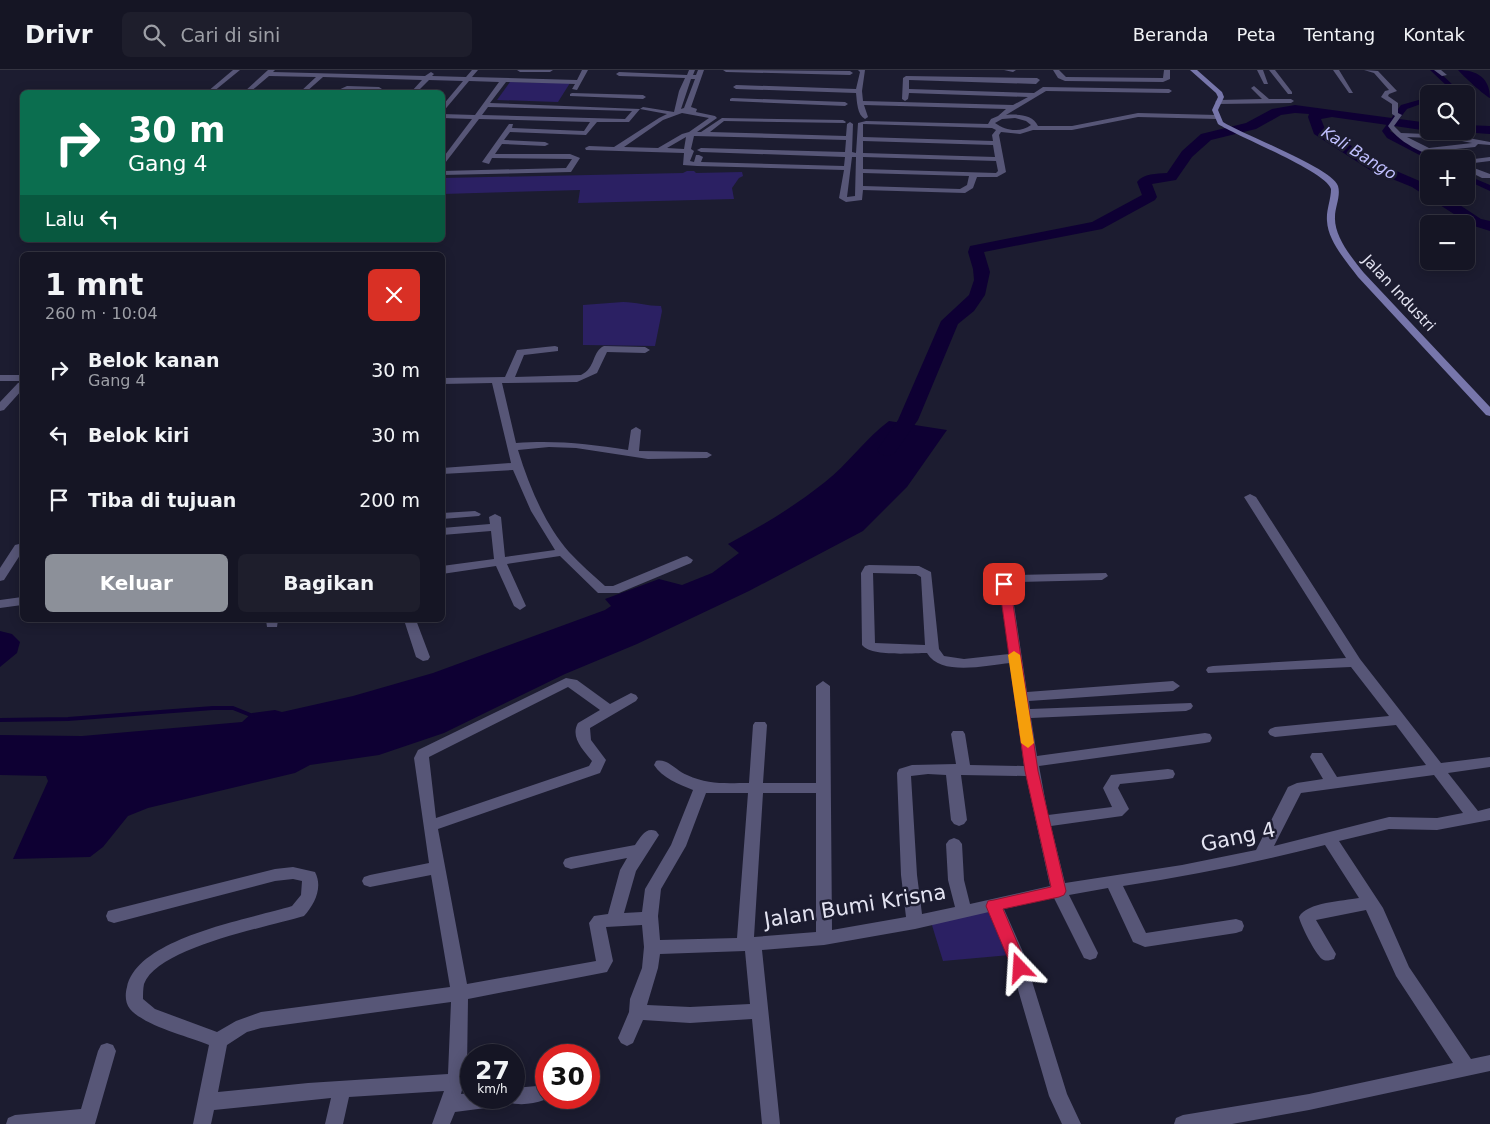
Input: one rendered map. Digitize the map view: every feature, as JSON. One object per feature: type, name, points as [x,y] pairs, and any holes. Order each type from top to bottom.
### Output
[{"type":"street","points":[[212,90],[237,70]]},
{"type":"street","points":[[379,90],[398,70]]},
{"type":"street","points":[[416,90],[434,70]]},
{"type":"street","points":[[445,107],[475,70]]},
{"type":"street","points":[[520,70],[550,70]]},
{"type":"street","points":[[566,107],[585,70]]},
{"type":"street","points":[[726,70],[740,72],[850,73],[846,107],[798,102],[731,104],[740,72]]},
{"type":"street","points":[[845,121],[849,138],[848,168],[843,198],[846,200],[859,198],[862,119],[859,91],[863,71],[861,70]]},
{"type":"street","points":[[1007,70],[1013,71]]},
{"type":"street","points":[[1193,70],[1219,92],[1221,97],[1218,102],[1218,117]]},
{"type":"street","points":[[1260,70],[1266,83]]},
{"type":"street","points":[[1272,70],[1290,93]]},
{"type":"street","points":[[1336,70],[1351,92]]},
{"type":"street","points":[[1367,70],[1376,72],[1394,91],[1387,92],[1384,97],[1395,103],[1395,114],[1399,116],[1391,126],[1398,135],[1430,150],[1488,144]]},
{"type":"street","points":[[1437,70],[1444,75]]},
{"type":"street","points":[[249,90],[270,72],[321,76],[578,82]]},
{"type":"street","points":[[616,82],[621,72],[700,73],[693,92],[679,111],[617,148]]},
{"type":"street","points":[[1057,72],[1167,73]]},
{"type":"street","points":[[650,83],[654,73]]},
{"type":"street","points":[[679,111],[677,109],[682,91],[690,73]]},
{"type":"street","points":[[305,90],[321,76]]},
{"type":"street","points":[[905,104],[906,76],[964,80],[1036,79],[1043,89]]},
{"type":"street","points":[[445,161],[504,80]]},
{"type":"street","points":[[964,80],[966,92]]},
{"type":"street","points":[[979,80],[983,93]]},
{"type":"street","points":[[342,90],[347,88],[368,90]]},
{"type":"street","points":[[736,88],[859,91]]},
{"type":"street","points":[[1254,88],[1267,101]]},
{"type":"street","points":[[608,96],[612,89]]},
{"type":"street","points":[[784,102],[786,89]]},
{"type":"street","points":[[798,102],[801,89]]},
{"type":"street","points":[[860,171],[997,175],[1002,172],[998,159],[995,126],[1003,113],[1033,95],[1042,92],[1043,89],[1169,91]]},
{"type":"street","points":[[445,116],[628,120],[640,109],[647,90]]},
{"type":"street","points":[[906,90],[1033,95]]},
{"type":"street","points":[[682,91],[693,92]]},
{"type":"street","points":[[572,95],[643,97]]},
{"type":"street","points":[[1218,102],[1291,101]]},
{"type":"street","points":[[860,103],[1012,107]]},
{"type":"street","points":[[484,105],[640,109],[679,111],[721,117],[845,121],[862,119],[995,126],[1022,131],[1034,127],[1082,124],[1108,117],[1156,110],[1218,117]]},
{"type":"street","points":[[1034,127],[1086,126],[1138,115],[1218,117]]},
{"type":"street","points":[[721,117],[692,134],[689,139],[690,151],[686,163],[848,168]]},
{"type":"street","points":[[697,164],[701,150],[702,134],[721,117]]},
{"type":"street","points":[[1001,117],[1028,119],[1035,124],[1034,127]]},
{"type":"street","name":"Jalan Industri","points":[[1218,117],[1228,129],[1311,168],[1332,182],[1335,189],[1330,222],[1351,261],[1361,275],[1490,413]]},
{"type":"street","points":[[481,172],[498,142],[515,118]]},
{"type":"street","points":[[845,121],[862,119]]},
{"type":"street","points":[[508,130],[586,133],[595,120]]},
{"type":"street","points":[[661,149],[684,135],[692,134],[849,138]]},
{"type":"street","points":[[1398,135],[1452,137],[1488,144]]},
{"type":"street","points":[[861,139],[996,142]]},
{"type":"street","points":[[498,142],[546,142],[537,155]]},
{"type":"street","points":[[589,148],[690,151]]},
{"type":"street","points":[[701,150],[998,159]]},
{"type":"street","points":[[814,167],[815,153]]},
{"type":"street","points":[[445,173],[568,170],[576,158],[570,156],[537,155],[490,156]]},
{"type":"street","points":[[1475,161],[1490,159]]},
{"type":"street","points":[[1475,171],[1488,177]]},
{"type":"street","points":[[860,188],[962,191],[970,186],[974,174]]},
{"type":"street","points":[[509,380],[520,352],[555,349]]},
{"type":"street","points":[[445,381],[577,379],[596,371],[604,349],[645,350]]},
{"type":"street","points":[[0,378],[20,378]]},
{"type":"street","points":[[496,380],[517,466],[538,514],[563,552],[602,590],[607,591],[687,560]]},
{"type":"street","points":[[0,408],[20,387]]},
{"type":"street","points":[[633,454],[636,430]]},
{"type":"street","points":[[512,447],[549,444],[576,445],[664,457],[707,455]]},
{"type":"street","points":[[445,471],[517,466]]},
{"type":"street","points":[[1250,497],[1355,662],[1361,666],[1398,720],[1474,817]]},
{"type":"street","points":[[445,516],[475,514]]},
{"type":"street","points":[[445,531],[495,522],[500,562],[520,606]]},
{"type":"street","points":[[0,577],[20,548]]},
{"type":"street","points":[[445,570],[563,552]]},
{"type":"street","points":[[932,649],[876,648],[868,645],[867,574],[870,569],[914,570],[926,575],[932,649],[938,659],[949,663],[1015,658]]},
{"type":"street","points":[[1090,953],[1059,891],[1042,821],[1031,767],[1004,584],[1007,580],[1015,578],[1102,576]]},
{"type":"street","points":[[0,604],[20,601]]},
{"type":"street","points":[[411,622],[423,657]]},
{"type":"street","points":[[1214,670],[1355,662]]},
{"type":"street","points":[[441,1124],[456,1082],[460,993],[420,762],[423,754],[566,682],[572,683],[609,710]]},
{"type":"street","points":[[823,686],[824,788],[822,876],[824,938]]},
{"type":"street","points":[[1022,697],[1173,686]]},
{"type":"street","points":[[430,826],[595,769],[599,760],[584,741],[581,733],[583,726],[630,698]]},
{"type":"street","points":[[1024,714],[1186,706]]},
{"type":"street","points":[[1275,732],[1398,720]]},
{"type":"street","points":[[652,948],[749,944],[755,788],[760,725]]},
{"type":"street","points":[[958,734],[959,820]]},
{"type":"street","points":[[915,922],[909,876],[904,773],[912,770],[1031,767],[1205,738]]},
{"type":"street","points":[[1317,757],[1333,783]]},
{"type":"street","points":[[1261,855],[1293,791],[1302,786],[1490,762]]},
{"type":"street","points":[[661,765],[675,776],[701,788],[824,788]]},
{"type":"street","points":[[1042,821],[1117,812],[1121,809],[1110,788],[1116,780],[1168,774]]},
{"type":"street","points":[[627,1038],[638,1012],[639,999],[650,968],[652,948],[650,918],[653,889],[678,846],[701,788]]},
{"type":"street","name":"Gang 4","points":[[994,906],[1059,891],[1261,855],[1389,823],[1437,824],[1490,814]]},
{"type":"street","points":[[614,920],[628,870],[651,835]]},
{"type":"street","points":[[1329,838],[1370,903],[1402,971],[1466,1067]]},
{"type":"street","points":[[954,844],[956,880],[964,912]]},
{"type":"street","points":[[571,863],[640,850]]},
{"type":"street","points":[[370,881],[437,868]]},
{"type":"street","points":[[114,916],[275,875],[293,873],[309,876],[311,888],[308,901],[298,911],[197,940],[169,953],[150,965],[139,977],[134,990],[135,1003],[149,1014],[219,1041]]},
{"type":"street","points":[[1113,881],[1135,930],[1139,937],[1145,940],[1236,926]]},
{"type":"street","points":[[1328,954],[1309,924],[1308,917],[1315,912],[1370,903]]},
{"type":"street","points":[[994,906],[1015,952],[1055,1087],[1072,1124]]},
{"type":"street","name":"Jalan Bumi Krisna","points":[[772,1124],[760,1011],[749,944],[824,938],[994,906]]},
{"type":"street","points":[[202,1124],[219,1041],[242,1026],[261,1020],[460,993],[601,967],[604,961],[597,923],[650,918]]},
{"type":"street","points":[[638,1012],[690,1015],[760,1011]]},
{"type":"street","points":[[15,1124],[87,1120],[107,1051]]},
{"type":"street","points":[[1182,1124],[1309,1102],[1490,1063]]},
{"type":"street","points":[[206,1102],[342,1089],[456,1082]]},
{"type":"street","points":[[334,1124],[342,1089]]},
{"type":"street","points":[[448,1104],[460,1103]]},
{"type":"shaded area","points":[[510,82],[570,83],[558,102],[497,100]]},
{"type":"shaded area","points":[[687,171],[694,171],[696,173],[742,172],[743,176],[739,178],[732,188],[734,199],[578,203],[580,190],[445,194],[445,178],[683,173]]},
{"type":"shaded area","points":[[623,302],[661,306],[662,311],[655,346],[583,345],[583,305]]},
{"type":"shaded area","points":[[889,421],[947,430],[907,487],[863,531],[749,591],[637,644],[565,674],[444,733],[379,755],[310,765],[295,773],[148,808],[128,816],[103,847],[90,857],[13,859],[48,781],[46,776],[0,775],[0,735],[82,736],[242,722],[252,713],[275,710],[282,712],[353,696],[433,673],[605,610],[611,606],[605,599],[659,579],[682,585],[712,573],[739,553],[728,544],[778,515],[814,491]]},
{"type":"shaded area","points":[[0,631],[12,634],[20,642],[17,653],[0,667]]},
{"type":"shaded area","points":[[988,912],[992,913],[1010,955],[943,961],[931,922]]},
{"type":"waterway","points":[[1433,70],[1450,85]]},
{"type":"waterway","name":"Kali Bango","points":[[1464,70],[1481,83],[1490,94]]},
{"type":"waterway","name":"Kali Bango","points":[[1420,102],[1404,107],[1386,131],[1390,136],[1420,152]]},
{"type":"waterway","points":[[887,450],[908,420],[950,321],[968,307],[977,295],[982,280],[982,272],[976,249],[1097,226],[1150,197],[1144,182],[1150,179],[1171,177],[1187,154],[1206,137],[1251,126],[1277,112],[1295,109],[1332,113]]},
{"type":"waterway","name":"Kali Bango","points":[[1332,113],[1420,126]]},
{"type":"waterway","name":"Kali Bango","points":[[1332,113],[1314,117],[1319,131],[1375,167],[1420,186]]},
{"type":"waterway","name":"Kali Bango","points":[[1475,129],[1490,130]]},
{"type":"waterway","name":"Kali Bango","points":[[1475,181],[1490,188]]},
{"type":"waterway","name":"Kali Bango","points":[[1449,205],[1476,222],[1490,226]]},
{"type":"waterway","points":[[0,720],[68,719],[213,708],[233,708],[253,716]]},
{"type":"slow traffic","points":[[1014,655],[1028,743]]},
{"type":"route","points":[[1004,584],[1032,771],[1059,891],[994,906],[1015,952],[1020,968]]}]
